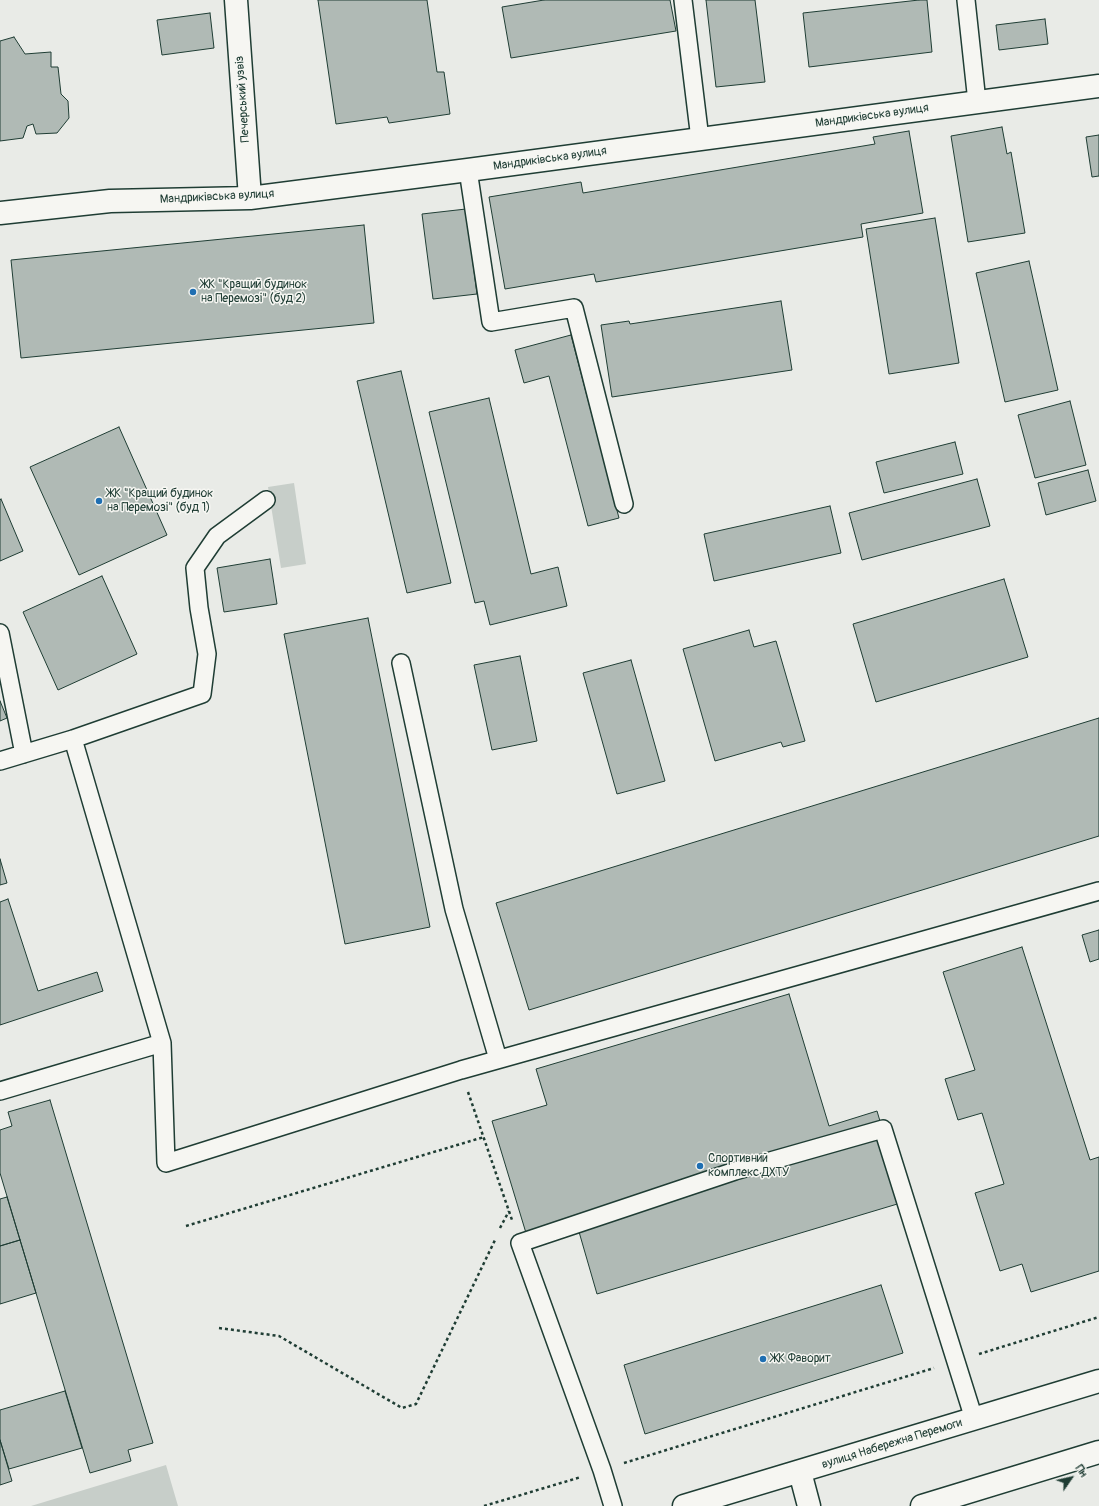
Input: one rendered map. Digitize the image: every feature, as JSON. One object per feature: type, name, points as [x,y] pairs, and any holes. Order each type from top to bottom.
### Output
[{"type":"street","name":"Печерський узвіз","points":[[236,0],[250,198]]},
{"type":"street","name":"Мандриківська вулиця","points":[[0,213],[110,201],[250,198],[1099,86]]},
{"type":"street","name":"вулиця Набережна Перемоги","points":[[684,1506],[1099,1381]]},
{"type":"street","points":[[922,1506],[1099,1452]]},
{"type":"street","points":[[800,1472],[809,1506]]},
{"type":"lane","points":[[683,0],[700,139]]},
{"type":"lane","points":[[966,0],[977,102]]},
{"type":"lane","points":[[468,170],[491,322],[574,308],[624,504]]},
{"type":"lane","points":[[0,761],[73,739],[202,694],[207,654],[199,608],[195,568],[217,536],[266,500]]},
{"type":"lane","points":[[0,633],[24,754]]},
{"type":"lane","points":[[401,663],[454,909],[498,1059]]},
{"type":"lane","points":[[73,739],[162,1043],[166,1163],[498,1059],[1099,891]]},
{"type":"lane","points":[[0,1091],[162,1043]]},
{"type":"lane","points":[[613,1506],[602,1470],[520,1243],[735,1171],[883,1129],[974,1419]]},
{"type":"path","points":[[461,1070],[520,1243]]},
{"type":"path","points":[[186,1226],[484,1137]]},
{"type":"path","points":[[219,1328],[279,1336],[402,1408],[416,1404],[509,1210]]},
{"type":"path","points":[[977,1355],[1099,1317]]},
{"type":"path","points":[[484,1506],[939,1366]]},
{"type":"shaded area","points":[[294,483],[306,564],[281,568],[268,487]]},
{"type":"shaded area","points":[[166,1465],[178,1506],[31,1506]]},
{"type":"building","points":[[318,0],[427,0],[437,72],[444,72],[450,114],[389,123],[387,117],[336,124]]},
{"type":"building","points":[[544,0],[670,0],[676,31],[511,58],[502,7]]},
{"type":"building","points":[[706,0],[755,0],[765,82],[716,87]]},
{"type":"building","points":[[927,0],[932,52],[809,67],[803,13]]},
{"type":"building","points":[[210,13],[214,48],[162,55],[157,20]]},
{"type":"building","points":[[1045,19],[1048,44],[999,50],[996,25]]},
{"type":"building","points":[[14,37],[25,54],[51,52],[51,67],[58,67],[61,94],[68,101],[69,118],[57,133],[36,134],[33,124],[27,126],[23,138],[0,141],[0,41]]},
{"type":"building","points":[[1002,127],[1007,154],[1011,152],[1025,233],[968,242],[951,136]]},
{"type":"building","points":[[909,131],[923,213],[861,224],[863,237],[596,282],[594,274],[505,289],[489,197],[581,182],[583,193],[875,144],[873,137]]},
{"type":"building","points":[[1099,135],[1099,176],[1092,177],[1086,137]]},
{"type":"building","points":[[466,209],[477,294],[433,299],[422,214]]},
{"type":"building","points":[[935,218],[959,363],[889,374],[866,229]]},
{"type":"building","name":"ЖК \"Кращий будинок на Перемозі\" (буд 2)","points":[[364,225],[374,323],[21,358],[11,260]]},
{"type":"building","points":[[1029,261],[1058,390],[1005,402],[976,273]]},
{"type":"building","points":[[781,301],[792,370],[612,397],[601,325],[629,321],[630,324]]},
{"type":"building","points":[[571,335],[619,518],[588,526],[549,376],[524,383],[515,350]]},
{"type":"building","points":[[401,371],[451,583],[407,593],[357,381]]},
{"type":"building","points":[[489,398],[531,574],[558,567],[567,606],[490,625],[484,601],[475,603],[429,412]]},
{"type":"building","points":[[1070,401],[1086,465],[1035,478],[1018,415]]},
{"type":"building","name":"ЖК \"Кращий будинок на Перемозі\" (буд 1)","points":[[119,427],[167,535],[79,575],[30,467]]},
{"type":"building","points":[[955,442],[963,474],[884,493],[876,462]]},
{"type":"building","points":[[1088,470],[1096,501],[1046,515],[1038,483]]},
{"type":"building","points":[[977,479],[990,526],[862,560],[849,513]]},
{"type":"building","points":[[1,499],[23,551],[0,561],[0,500]]},
{"type":"building","points":[[830,506],[841,553],[714,581],[704,534]]},
{"type":"building","points":[[270,559],[277,604],[224,612],[217,568]]},
{"type":"building","points":[[102,576],[137,654],[58,690],[23,612]]},
{"type":"building","points":[[1004,579],[1028,657],[876,702],[853,624]]},
{"type":"building","points":[[368,618],[430,927],[345,944],[284,634]]},
{"type":"building","points":[[749,630],[754,647],[776,641],[805,741],[783,747],[781,742],[715,761],[683,649]]},
{"type":"building","points":[[520,656],[537,741],[492,750],[474,665]]},
{"type":"building","points":[[631,660],[665,781],[617,794],[583,673]]},
{"type":"building","points":[[0,701],[7,718],[0,721]]},
{"type":"building","points":[[1099,718],[1099,836],[529,1010],[496,903]]},
{"type":"building","points":[[0,859],[7,883],[0,885]]},
{"type":"building","points":[[8,899],[38,991],[97,972],[103,991],[0,1025],[0,902]]},
{"type":"building","points":[[1099,930],[1099,959],[1090,962],[1082,935]]},
{"type":"building","points":[[1022,947],[1090,1160],[1099,1157],[1099,1271],[1031,1292],[1022,1264],[1000,1271],[975,1193],[1004,1184],[982,1113],[958,1120],[945,1079],[975,1070],[943,972]]},
{"type":"building","name":"Спортивний комплекс ДХТУ","points":[[789,994],[829,1126],[877,1111],[904,1202],[597,1294],[575,1218],[526,1233],[492,1121],[547,1105],[536,1069]]},
{"type":"building","points":[[50,1100],[153,1443],[128,1450],[131,1461],[90,1473],[0,1173],[0,1130],[12,1126],[8,1112]]},
{"type":"building","points":[[7,1197],[20,1240],[0,1246],[0,1199]]},
{"type":"building","points":[[20,1240],[36,1293],[0,1304],[0,1246]]},
{"type":"building","name":"ЖК Фаворит","points":[[881,1285],[903,1353],[645,1434],[624,1365]]},
{"type":"building","points":[[65,1391],[82,1448],[9,1469],[0,1440],[0,1410]]},
{"type":"building","points":[[0,1440],[12,1481],[0,1485]]},
{"type":"place","name":"ЖК \"Кращий будинок на Перемозі\" (буд 2)","points":[[193,292]]},
{"type":"place","name":"ЖК \"Кращий будинок на Перемозі\" (буд 1)","points":[[99,501]]},
{"type":"place","name":"Спортивний комплекс ДХТУ","points":[[700,1166]]},
{"type":"place","name":"ЖК Фаворит","points":[[763,1359]]}]
